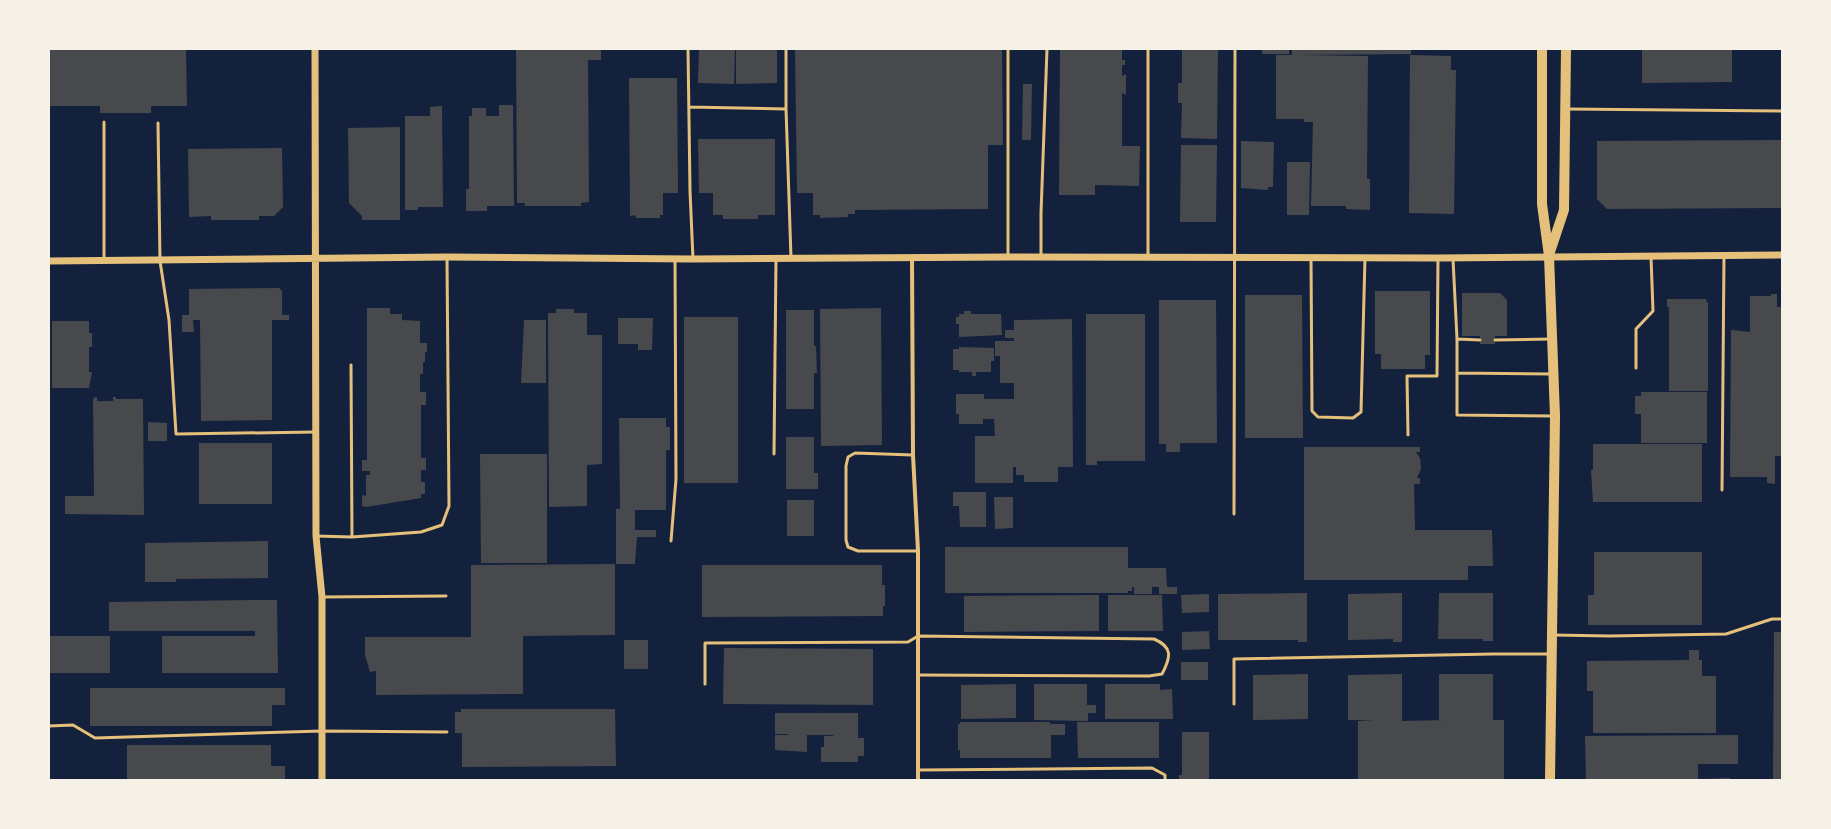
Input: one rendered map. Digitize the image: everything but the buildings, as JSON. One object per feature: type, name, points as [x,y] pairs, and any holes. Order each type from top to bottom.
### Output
[{"type":"main road","points":[[1542,49],[1542,204],[1549,256],[1555,416],[1550,780]]},
{"type":"main road","points":[[1549,256],[1564,210],[1566,49]]},
{"type":"street","points":[[315,49],[315,432],[316,536],[322,597],[322,780]]},
{"type":"street","points":[[49,261],[447,257],[791,259],[1008,257],[1438,258],[1782,255]]},
{"type":"street","points":[[912,258],[913,456],[918,551],[918,780]]},
{"type":"lane","points":[[688,49],[690,191],[693,259]]},
{"type":"lane","points":[[786,49],[786,109],[791,259]]},
{"type":"lane","points":[[1008,49],[1008,257]]},
{"type":"lane","points":[[1041,257],[1040,213],[1048,49]]},
{"type":"lane","points":[[1148,49],[1148,257]]},
{"type":"lane","points":[[1234,514],[1235,49]]},
{"type":"lane","points":[[689,107],[786,109]]},
{"type":"lane","points":[[1566,109],[1782,111]]},
{"type":"lane","points":[[104,122],[104,261]]},
{"type":"lane","points":[[158,123],[160,261],[168,320],[176,434],[315,432]]},
{"type":"lane","points":[[1636,368],[1636,329],[1653,311],[1651,255]]},
{"type":"lane","points":[[1722,490],[1724,255]]},
{"type":"lane","points":[[316,536],[352,537],[421,532],[442,525],[449,506],[447,257]]},
{"type":"lane","points":[[1312,257],[1312,411],[1318,417],[1353,418],[1360,412],[1365,257]]},
{"type":"lane","points":[[1453,257],[1457,339],[1457,415],[1555,416]]},
{"type":"lane","points":[[1408,435],[1407,376],[1437,376],[1438,258]]},
{"type":"lane","points":[[671,541],[676,479],[675,259]]},
{"type":"lane","points":[[774,454],[776,259]]},
{"type":"lane","points":[[1457,339],[1480,340]]},
{"type":"lane","points":[[1495,340],[1552,339]]},
{"type":"lane","points":[[351,365],[352,537]]},
{"type":"lane","points":[[1457,373],[1554,374]]},
{"type":"lane","points":[[913,456],[855,454],[848,457],[846,466],[846,540],[848,547],[858,551],[918,551]]},
{"type":"lane","points":[[322,597],[446,596]]},
{"type":"lane","points":[[1552,635],[1726,634],[1772,619],[1782,619]]},
{"type":"lane","points":[[706,684],[705,643],[908,642],[918,636],[1154,639],[1164,643],[1169,651],[1167,664],[1162,674],[1149,676],[918,675]]},
{"type":"lane","points":[[1234,704],[1234,658],[1551,654]]},
{"type":"lane","points":[[49,726],[73,725],[95,738],[322,731],[447,732]]},
{"type":"lane","points":[[918,770],[1152,768],[1165,775],[1165,780]]}]
